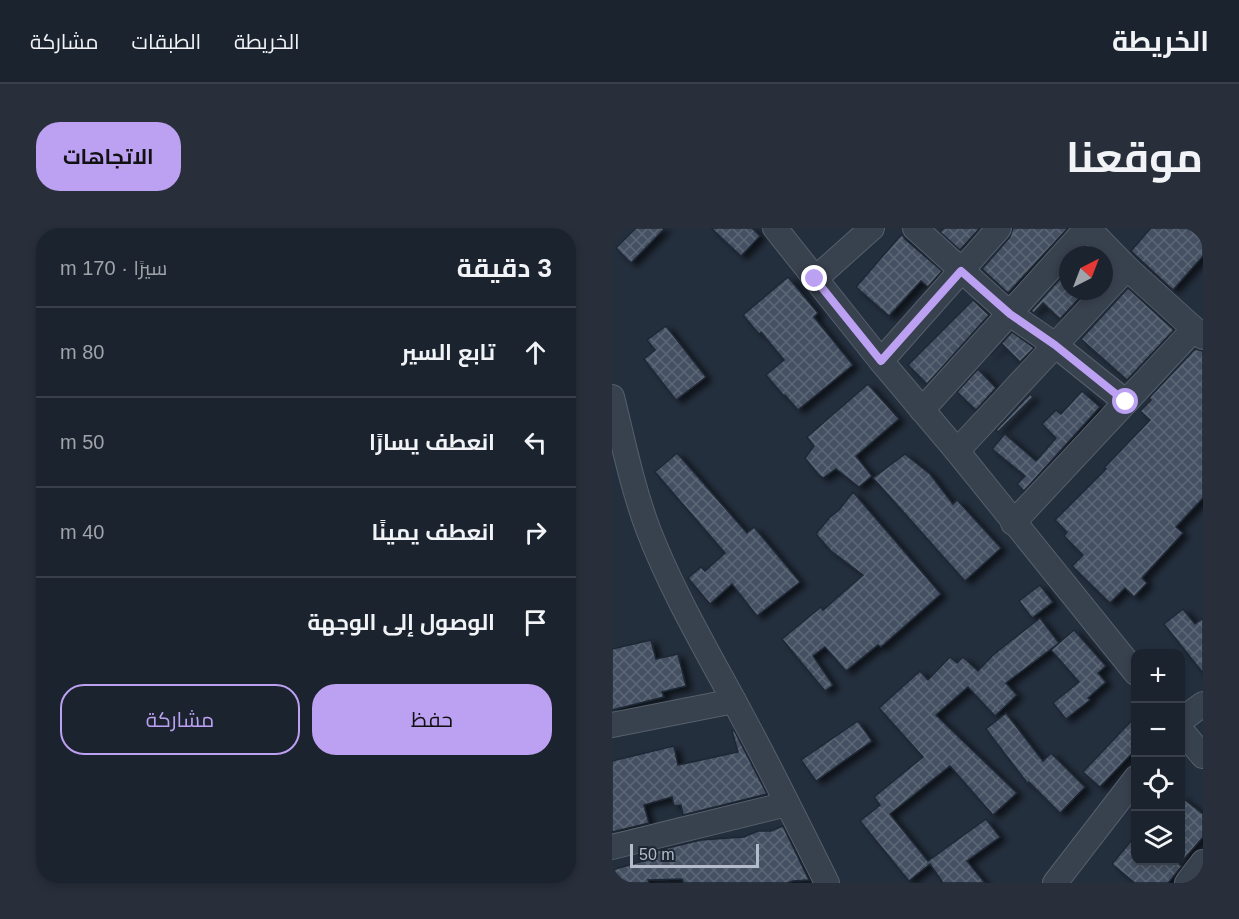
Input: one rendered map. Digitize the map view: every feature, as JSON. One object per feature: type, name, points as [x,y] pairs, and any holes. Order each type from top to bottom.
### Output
[{"type":"street","points":[[775,228],[1131,668]]},
{"type":"street","points":[[815,279],[872,228]]},
{"type":"street","points":[[915,228],[1010,314],[1055,345],[1126,402]]},
{"type":"street","points":[[881,361],[999,228]]},
{"type":"street","points":[[922,410],[1088,228],[1127,268],[1199,333],[1126,402],[1013,523]]},
{"type":"street","points":[[957,451],[1127,268]]},
{"type":"street","points":[[612,397],[647,526],[665,569],[826,883]]},
{"type":"street","points":[[612,725],[734,701]]},
{"type":"street","points":[[1185,717],[1203,704]]},
{"type":"street","points":[[1185,735],[1203,756]]},
{"type":"street","points":[[1055,883],[1131,784]]},
{"type":"street","points":[[612,847],[787,804]]},
{"type":"street","points":[[1187,883],[1203,862]]},
{"type":"building","points":[[636,228],[665,228],[631,263],[616,248]]},
{"type":"building","points":[[711,228],[752,228],[760,236],[741,256]]},
{"type":"building","points":[[944,228],[980,228],[960,250],[940,232]]},
{"type":"building","points":[[1013,228],[1068,228],[1008,293],[982,269],[1010,237]]},
{"type":"building","points":[[1151,228],[1203,228],[1203,256],[1173,290],[1131,251]]},
{"type":"building","points":[[902,234],[942,271],[928,287],[921,281],[889,316],[856,287]]},
{"type":"building","points":[[788,277],[818,313],[814,317],[853,365],[798,410],[766,375],[784,360],[761,332],[759,334],[743,315]]},
{"type":"building","points":[[1059,280],[1059,300],[1078,300],[1060,319],[1043,303],[1034,313],[1031,311]]},
{"type":"building","points":[[1128,288],[1174,330],[1127,380],[1081,339]]},
{"type":"building","points":[[973,300],[989,315],[927,384],[908,365]]},
{"type":"building","points":[[666,326],[706,377],[676,400],[644,359],[655,350],[647,340]]},
{"type":"building","points":[[1012,332],[1034,348],[1020,362],[1002,344],[991,355]]},
{"type":"building","points":[[1195,349],[1203,351],[1203,498],[1176,527],[1183,533],[1142,578],[1147,583],[1134,597],[1125,588],[1110,603],[1072,566],[1083,555],[1064,536],[1067,532],[1055,520],[1106,469],[1104,468],[1150,420],[1140,411],[1151,400],[1149,398]]},
{"type":"building","points":[[978,369],[996,388],[976,410],[957,392]]},
{"type":"building","points":[[868,384],[899,419],[856,456],[872,476],[859,487],[836,469],[823,478],[805,458],[814,446],[807,437]]},
{"type":"building","points":[[1082,391],[1100,407],[1024,491],[1017,484],[1025,476],[992,449],[1005,434],[1036,461],[1056,438],[1042,424],[1056,410],[1061,414]]},
{"type":"building","points":[[1030,394],[1033,397],[998,432],[996,430]]},
{"type":"building","points":[[677,453],[747,533],[754,527],[800,582],[757,616],[732,584],[710,604],[688,578],[701,567],[705,571],[725,553],[655,472]]},
{"type":"building","points":[[905,454],[930,474],[953,504],[957,500],[1001,548],[965,581],[873,478]]},
{"type":"building","points":[[853,492],[941,594],[881,647],[878,645],[846,671],[825,647],[813,656],[833,685],[825,691],[782,639],[821,607],[823,610],[863,575],[831,551],[816,534]]},
{"type":"building","points":[[1040,585],[1053,602],[1032,618],[1019,601]]},
{"type":"building","points":[[1183,609],[1195,624],[1203,618],[1203,673],[1185,649],[1164,624]]},
{"type":"building","points":[[1040,618],[1059,643],[1006,683],[1017,695],[995,716],[968,687],[936,715],[1017,793],[993,815],[950,766],[890,814],[928,861],[986,819],[1000,837],[967,861],[985,883],[943,883],[930,864],[909,881],[860,821],[880,805],[874,797],[923,757],[879,708],[920,671],[928,680],[950,657],[957,663],[963,657],[978,671],[993,655]]},
{"type":"building","points":[[1074,630],[1106,666],[1098,673],[1106,682],[1088,698],[1090,700],[1066,719],[1053,703],[1079,682],[1051,650]]},
{"type":"building","points":[[651,640],[656,659],[678,654],[686,686],[662,692],[664,697],[612,710],[612,649]]},
{"type":"building","points":[[1006,713],[1043,761],[1051,753],[1085,787],[1060,813],[1029,782],[1028,784],[986,729]]},
{"type":"building","points":[[858,721],[872,741],[816,781],[801,760]]},
{"type":"building","points":[[1131,721],[1131,754],[1100,787],[1083,772]]},
{"type":"building","points":[[734,730],[767,794],[683,815],[681,805],[674,806],[672,797],[644,805],[649,823],[612,832],[612,761],[674,746],[678,765],[738,752],[732,731]]},
{"type":"building","points":[[1185,800],[1203,814],[1203,837],[1185,858]]},
{"type":"building","points":[[783,826],[809,880],[787,883],[684,883],[682,879],[648,880],[649,883],[612,883],[612,870],[650,859],[648,854],[655,851],[701,840],[744,837],[758,831],[771,831]]},
{"type":"building","points":[[1131,841],[1131,865],[1182,866],[1168,883],[1135,883],[1112,864]]},
{"type":"route","points":[[815,279],[881,361],[961,271],[1010,314],[1055,345],[1126,402]]}]
